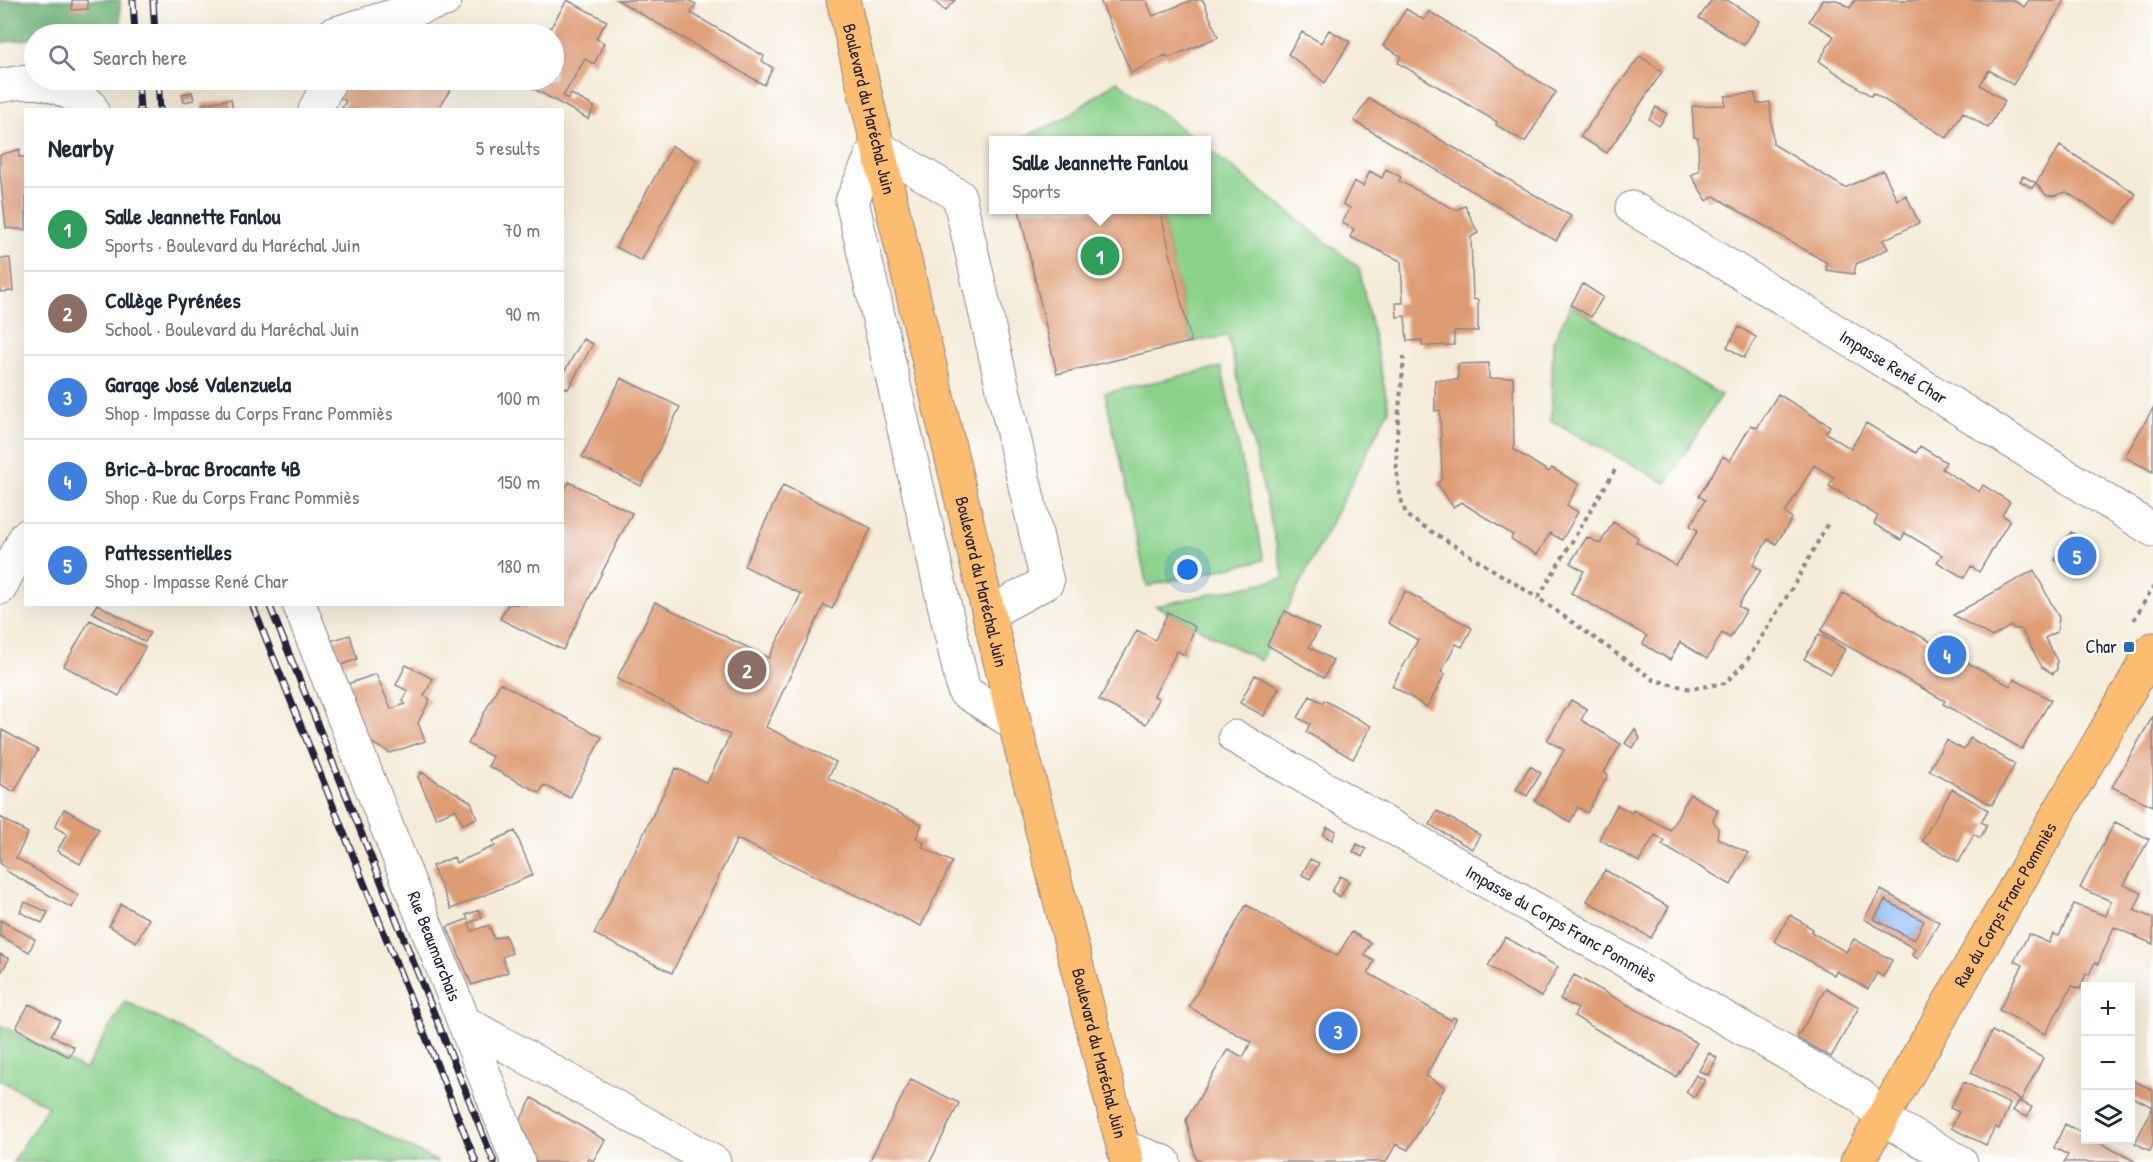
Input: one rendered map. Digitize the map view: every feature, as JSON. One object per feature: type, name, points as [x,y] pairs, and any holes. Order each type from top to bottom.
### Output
[{"type":"main road","name":"Boulevard du Maréchal Juin","points":[[843,0],[1015,724],[1125,1155]]},
{"type":"main road","name":"Rue du Corps Franc Pommiès","points":[[1857,1162],[2153,649]]},
{"type":"street","points":[[372,24],[445,0]]},
{"type":"street","points":[[0,86],[24,81]]},
{"type":"street","points":[[65,90],[89,104],[91,108]]},
{"type":"street","points":[[316,108],[325,90]]},
{"type":"street","points":[[989,613],[1047,582],[959,196],[876,146],[852,201],[964,691],[1015,724]]},
{"type":"street","name":"Impasse René Char","points":[[1632,208],[1799,308],[2153,530]]},
{"type":"street","points":[[0,588],[24,541]]},
{"type":"street","name":"Rue Beaumarchais","points":[[300,606],[464,1022],[714,1162]]},
{"type":"street","name":"Impasse du Corps Franc Pommiès","points":[[1235,737],[1861,1096],[1882,1119],[1961,1162]]},
{"type":"street","points":[[464,1022],[518,1162]]},
{"type":"street","points":[[1125,1155],[1164,1162]]},
{"type":"path","points":[[1404,356],[1397,462],[1398,496],[1407,516],[1538,598],[1654,680],[1691,689],[1725,683],[1746,662],[1797,580],[1828,523]]},
{"type":"path","points":[[1538,598],[1615,470]]},
{"type":"green space","points":[[0,0],[120,0],[121,24],[24,24],[24,39],[0,43]]},
{"type":"green space","points":[[1117,81],[1192,136],[1026,136],[1064,119]]},
{"type":"green space","points":[[1211,151],[1359,268],[1389,409],[1261,661],[1156,606],[1284,578],[1228,336],[1191,342],[1161,214],[1211,214]]},
{"type":"green space","points":[[1571,305],[1721,395],[1666,483],[1551,421],[1553,342]]},
{"type":"green space","points":[[1221,367],[1264,560],[1147,586],[1105,393]]},
{"type":"green space","points":[[125,1001],[438,1162],[13,1162],[48,1106],[0,1080],[0,1025],[85,1070]]},
{"type":"water","points":[[1885,900],[1924,921],[1914,940],[1874,919]]},
{"type":"building","points":[[72,0],[87,0],[88,9],[72,10]]},
{"type":"building","points":[[567,0],[607,21],[596,38],[604,43],[594,64],[585,59],[563,96],[568,99],[571,94],[595,107],[588,119],[536,90],[564,90],[564,24],[553,24]]},
{"type":"building","points":[[617,0],[688,0],[696,4],[691,13],[764,56],[762,61],[773,68],[764,85]]},
{"type":"building","points":[[933,0],[955,0],[945,11]]},
{"type":"building","points":[[1100,0],[1146,0],[1153,16],[1192,0],[1203,0],[1218,37],[1168,58],[1166,55],[1131,73]]},
{"type":"building","points":[[1712,0],[1727,0],[1760,21],[1744,45],[1699,18]]},
{"type":"building","points":[[1822,0],[1837,0],[1850,8],[1855,0],[2013,0],[2024,7],[2029,0],[2065,0],[2013,85],[1989,70],[1980,85],[2005,101],[1988,128],[1963,112],[1947,138],[1873,93],[1871,96],[1819,61],[1834,36],[1809,21]]},
{"type":"building","points":[[1406,9],[1424,20],[1429,11],[1556,92],[1525,142],[1496,125],[1497,122],[1398,63],[1401,56],[1383,46]]},
{"type":"building","points":[[1329,30],[1350,42],[1325,83],[1288,54],[1302,32],[1321,43]]},
{"type":"building","points":[[1640,56],[1662,72],[1607,153],[1580,137]]},
{"type":"building","points":[[339,90],[450,90],[439,108],[342,108],[346,101],[336,95]]},
{"type":"building","points":[[192,92],[194,100],[184,102],[182,94]]},
{"type":"building","points":[[1755,93],[1757,104],[1770,102],[1773,144],[1845,188],[1883,170],[1897,200],[1906,195],[1919,223],[1883,240],[1888,249],[1856,264],[1854,274],[1826,270],[1827,263],[1714,196],[1707,201],[1691,175],[1699,171],[1698,138],[1694,137],[1692,106],[1725,105],[1725,96]]},
{"type":"building","points":[[1369,98],[1571,216],[1556,241],[1354,121]]},
{"type":"building","points":[[231,99],[233,108],[203,108],[202,104]]},
{"type":"building","points":[[1656,107],[1667,114],[1659,126],[1649,119]]},
{"type":"building","points":[[672,146],[697,160],[641,261],[616,247]]},
{"type":"building","points":[[2060,146],[2136,194],[2116,223],[2066,192],[2053,196],[2046,195],[2036,183]]},
{"type":"building","points":[[20,149],[19,157],[24,157],[24,230],[6,228],[0,155]]},
{"type":"building","points":[[1386,169],[1401,177],[1399,181],[1456,210],[1465,206],[1478,233],[1471,237],[1473,299],[1478,300],[1478,331],[1454,331],[1454,345],[1422,346],[1422,340],[1407,341],[1405,316],[1397,317],[1396,303],[1403,303],[1401,261],[1350,237],[1354,229],[1342,223],[1350,208],[1343,204],[1354,181],[1363,186],[1370,171],[1382,178]]},
{"type":"building","points":[[2023,176],[2036,183],[2032,188],[2020,181]]},
{"type":"building","points":[[1020,214],[1161,214],[1191,342],[1057,374]]},
{"type":"building","points":[[10,258],[13,291],[0,292],[0,259]]},
{"type":"building","points":[[1583,284],[1603,297],[1591,317],[1571,305]]},
{"type":"building","points":[[1739,327],[1756,337],[1744,358],[1727,347]]},
{"type":"building","points":[[583,339],[593,344],[568,389],[564,387],[564,372]]},
{"type":"building","points":[[1489,363],[1489,379],[1513,377],[1514,450],[1549,472],[1552,468],[1579,484],[1567,505],[1578,512],[1562,540],[1550,533],[1537,555],[1511,539],[1513,535],[1461,502],[1453,507],[1437,483],[1442,479],[1440,410],[1435,411],[1435,380],[1458,380],[1458,364]]},
{"type":"building","points":[[621,378],[680,407],[641,486],[582,457]]},
{"type":"building","points":[[1778,394],[1830,426],[1826,433],[1851,449],[1866,423],[1916,453],[1920,446],[1946,462],[1942,469],[1979,492],[1983,485],[2010,502],[2002,515],[2010,520],[1979,572],[1971,566],[1964,578],[1937,562],[1942,555],[1905,533],[1901,540],[1874,524],[1878,516],[1829,486],[1834,477],[1814,465],[1785,513],[1792,518],[1785,530],[1776,544],[1768,539],[1753,565],[1761,570],[1738,606],[1746,611],[1730,638],[1722,633],[1707,659],[1680,642],[1670,660],[1643,644],[1647,636],[1571,593],[1584,571],[1570,563],[1587,537],[1600,544],[1613,522],[1638,537],[1636,542],[1676,566],[1698,530],[1690,526],[1705,500],[1699,496],[1723,456],[1730,461],[1751,425],[1757,428]]},
{"type":"building","points":[[2153,408],[2153,472],[2125,457]]},
{"type":"building","points":[[569,482],[632,513],[563,650],[500,619],[507,606],[564,606],[564,491]]},
{"type":"building","points":[[783,485],[871,528],[832,609],[824,605],[766,727],[836,762],[828,778],[922,824],[916,838],[924,842],[922,847],[952,862],[921,926],[737,839],[672,973],[594,934],[676,768],[707,783],[730,735],[617,679],[655,602],[769,658],[801,594],[744,566]]},
{"type":"building","points":[[2071,532],[2091,543],[2078,564],[2070,567],[2055,560]]},
{"type":"building","points":[[2034,570],[2059,618],[2057,632],[2045,638],[2057,661],[2057,669],[2053,674],[2042,667],[2021,629],[2014,629],[2011,626],[1992,637],[1953,615]]},
{"type":"building","points":[[1405,591],[1472,628],[1462,647],[1456,644],[1441,672],[1445,674],[1427,707],[1392,686],[1418,640],[1388,623]]},
{"type":"building","points":[[1843,593],[2010,686],[2014,679],[2051,700],[2022,749],[1943,704],[1945,701],[1821,631]]},
{"type":"building","points":[[96,606],[101,606],[150,633],[145,642],[92,612]]},
{"type":"building","points":[[1285,611],[1319,629],[1309,647],[1333,660],[1324,678],[1267,645]]},
{"type":"building","points":[[1168,612],[1195,627],[1184,655],[1177,651],[1154,696],[1159,699],[1146,724],[1099,700],[1137,630],[1155,640]]},
{"type":"building","points":[[90,620],[145,647],[119,696],[64,666]]},
{"type":"building","points":[[1819,634],[1845,649],[1831,674],[1804,659]]},
{"type":"building","points":[[350,635],[357,659],[336,667],[327,642]]},
{"type":"building","points":[[406,665],[433,679],[424,696],[430,699],[418,723],[425,741],[390,753],[363,738],[342,686],[376,674],[391,709],[405,704],[403,701],[408,691],[396,685]]},
{"type":"building","points":[[1255,675],[1279,688],[1264,716],[1240,703]]},
{"type":"building","points":[[500,683],[602,737],[570,798],[544,785],[540,793],[488,766],[493,757],[468,744]]},
{"type":"building","points":[[1310,696],[1323,703],[1324,700],[1371,726],[1353,759],[1306,732],[1310,724],[1298,718]]},
{"type":"building","points":[[1571,700],[1587,709],[1581,720],[1621,744],[1604,772],[1608,775],[1587,813],[1578,807],[1570,822],[1535,801],[1564,750],[1547,740]]},
{"type":"building","points":[[2153,716],[2153,806],[2112,787]]},
{"type":"building","points":[[1635,729],[1640,739],[1632,748],[1625,743]]},
{"type":"building","points":[[2,730],[38,750],[14,792],[0,784]]},
{"type":"building","points":[[1970,738],[2015,764],[1992,805],[1929,770],[1946,740],[1964,750]]},
{"type":"building","points":[[1530,766],[1541,773],[1527,796],[1516,790]]},
{"type":"building","points":[[421,772],[471,802],[477,818],[462,824],[456,809],[436,818],[418,777]]},
{"type":"building","points":[[1952,789],[1988,810],[1981,822],[1987,825],[1982,835],[1980,838],[1974,834],[1959,862],[1922,841]]},
{"type":"building","points":[[1690,794],[1718,810],[1713,820],[1718,829],[1717,838],[1748,853],[1731,885],[1662,845],[1665,841],[1655,835],[1639,862],[1599,839],[1617,805],[1632,813],[1633,810],[1670,830]]},
{"type":"building","points":[[64,809],[99,829],[80,864],[57,851],[67,834],[55,827]]},
{"type":"building","points":[[1437,811],[1480,835],[1472,849],[1430,825]]},
{"type":"building","points":[[0,817],[28,833],[16,858],[78,895],[72,908],[6,871],[7,868],[0,863]]},
{"type":"building","points":[[2115,822],[2149,839],[2124,885],[2142,893],[2134,910],[2153,918],[2153,944],[2114,927],[2098,964],[2095,962],[2089,975],[2086,973],[2080,989],[2072,986],[2045,1034],[1999,1010],[2023,965],[2014,961],[2029,934],[2049,943],[2053,934],[2059,936],[2074,904],[2106,916],[2111,901],[2080,888]]},
{"type":"building","points":[[1327,827],[1336,831],[1332,840],[1323,835]]},
{"type":"building","points":[[515,831],[533,875],[451,909],[432,866],[454,857],[456,863],[495,846],[493,841]]},
{"type":"building","points":[[1357,844],[1366,849],[1362,857],[1353,852]]},
{"type":"building","points":[[1310,859],[1319,863],[1310,879],[1302,875]]},
{"type":"building","points":[[1605,870],[1669,907],[1651,938],[1587,901]]},
{"type":"building","points":[[1340,876],[1349,881],[1340,897],[1332,892]]},
{"type":"building","points":[[1881,890],[1939,922],[1918,959],[1912,955],[1915,949],[1864,919]],"holes":[[[1885,900],[1924,921],[1914,940],[1874,919]]]},
{"type":"building","points":[[25,902],[48,912],[42,923],[20,912]]},
{"type":"building","points":[[121,904],[149,919],[136,942],[109,926]]},
{"type":"building","points":[[1246,905],[1337,956],[1352,932],[1371,943],[1364,955],[1374,961],[1368,973],[1451,1020],[1453,1017],[1456,1019],[1426,1076],[1445,1087],[1408,1150],[1396,1144],[1386,1162],[1202,1162],[1196,1159],[1186,1120],[1228,1049],[1243,1057],[1251,1042],[1189,1007]]},
{"type":"building","points":[[479,910],[482,918],[469,923],[472,931],[489,925],[494,939],[505,935],[512,953],[502,957],[508,972],[472,985],[447,927],[468,919],[466,915]]},
{"type":"building","points":[[1790,915],[1813,929],[1811,932],[1846,952],[1854,939],[1892,960],[1883,977],[1877,973],[1868,989],[1836,971],[1834,975],[1774,941]]},
{"type":"building","points":[[0,920],[35,939],[29,952],[0,936]]},
{"type":"building","points":[[1505,937],[1558,967],[1541,997],[1488,966]]},
{"type":"building","points":[[0,954],[9,959],[0,974]]},
{"type":"building","points":[[1574,975],[1697,1043],[1676,1077],[1574,1016],[1578,1009],[1560,999]]},
{"type":"building","points":[[1826,988],[1859,1007],[1831,1057],[1797,1038]]},
{"type":"building","points":[[29,1004],[60,1020],[51,1035],[74,1047],[69,1057],[16,1028]]},
{"type":"building","points":[[1992,1031],[2043,1058],[2021,1100],[1971,1073]]},
{"type":"building","points":[[1709,1053],[1717,1058],[1708,1075],[1699,1071]]},
{"type":"building","points":[[1696,1075],[1705,1080],[1694,1098],[1686,1092]]},
{"type":"building","points":[[911,1079],[959,1103],[930,1162],[869,1162]]},
{"type":"building","points":[[2135,1081],[2153,1090],[2153,1107],[2135,1098]]},
{"type":"building","points":[[1964,1082],[2010,1104],[1999,1129],[1995,1127],[1986,1145],[1951,1128],[1959,1112],[1950,1108]]},
{"type":"building","points":[[532,1098],[605,1140],[593,1161],[588,1158],[586,1162],[536,1162],[519,1123]]},
{"type":"building","points":[[2019,1101],[2032,1107],[2027,1117],[2013,1111]]},
{"type":"building","points":[[2153,1107],[2153,1144],[2150,1151],[2135,1143]]},
{"type":"building","points":[[2065,1124],[2081,1133],[2081,1144],[2102,1144],[2136,1162],[2064,1162],[2068,1155],[2054,1148]]},
{"type":"railway","points":[[133,0],[134,24]]},
{"type":"railway","points":[[153,0],[154,24]]},
{"type":"railway","points":[[139,90],[140,108]]},
{"type":"railway","points":[[159,90],[160,108]]},
{"type":"railway","points":[[253,606],[476,1162]]},
{"type":"railway","points":[[270,606],[494,1162]]},
{"type":"place","name":"Salle Jeannette Fanlou","points":[[1100,256]]},
{"type":"place","name":"Pattessentielles","points":[[2077,556]]},
{"type":"place","name":"Char","points":[[2129,647]]},
{"type":"place","name":"Bric-à-brac Brocante 4B","points":[[1947,655]]},
{"type":"place","name":"Collège Pyrénées","points":[[747,670]]},
{"type":"place","name":"Garage José Valenzuela","points":[[1338,1031]]}]
